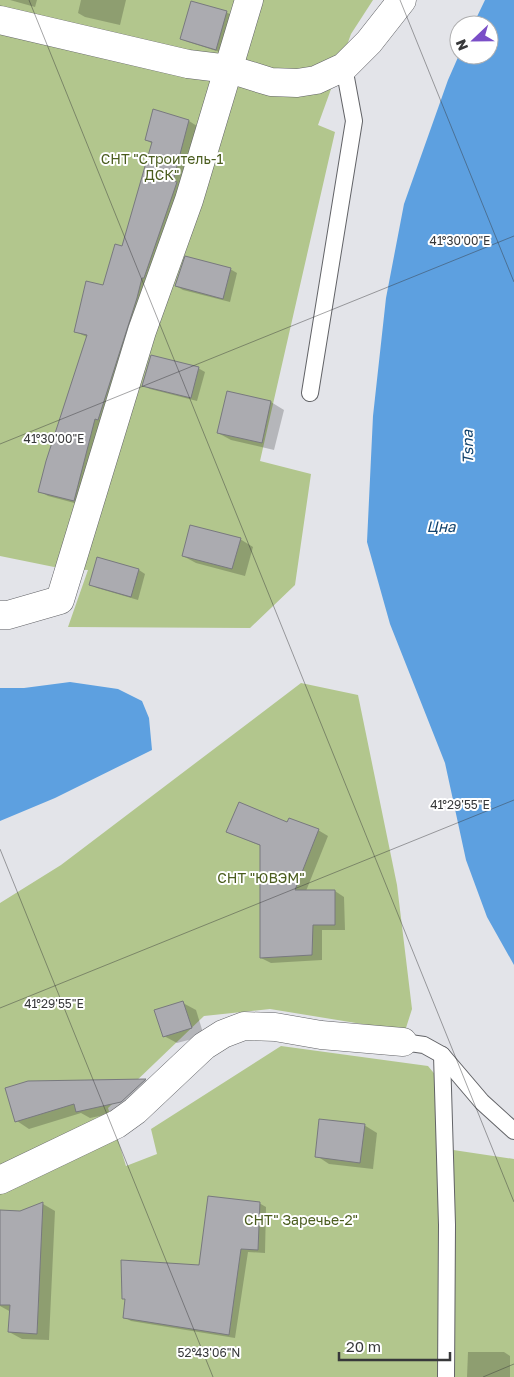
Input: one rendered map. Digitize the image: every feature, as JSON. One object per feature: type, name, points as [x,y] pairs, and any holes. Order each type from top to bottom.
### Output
[{"type":"street","points":[[0,615],[8,615],[60,600],[142,331],[189,200],[249,0]]},
{"type":"street","points":[[0,20],[188,64],[229,69],[272,82],[297,83],[316,80],[344,67],[369,42],[402,0]]},
{"type":"street","points":[[0,1180],[117,1124],[135,1111],[204,1046],[223,1034],[244,1026],[275,1027],[321,1035],[403,1042]]},
{"type":"lane","points":[[310,394],[354,121],[344,67]]},
{"type":"lane","points":[[403,1042],[424,1045],[442,1055],[482,1102],[514,1131]]},
{"type":"lane","points":[[442,1055],[447,1225],[446,1377]]},
{"type":"green space","name":"СНТ \"Строитель-1 ДСК\"","points":[[0,0],[373,0],[351,34],[318,125],[335,132],[260,461],[311,474],[295,585],[250,628],[68,627],[88,570],[59,568],[0,556]]},
{"type":"green space","points":[[301,683],[358,695],[397,885],[412,1009],[405,1031],[270,1009],[204,1016],[108,1108],[126,1166],[157,1154],[151,1129],[281,1046],[428,1066],[438,1078],[440,1148],[514,1159],[514,1377],[0,1377],[0,903],[61,865]]},
{"type":"water","name":"Цна","points":[[485,0],[514,0],[514,965],[487,917],[466,860],[445,763],[390,624],[367,542],[373,416],[386,298],[404,204],[455,65],[499,65],[499,15],[478,15]]},
{"type":"water","points":[[70,682],[118,689],[142,701],[149,718],[152,750],[55,798],[0,821],[0,688],[24,688]]},
{"type":"building","points":[[191,1],[227,11],[216,50],[180,39]]},
{"type":"building","points":[[153,109],[189,120],[173,181],[177,182],[144,278],[142,278],[98,420],[95,419],[74,501],[38,492],[46,461],[87,335],[74,332],[86,281],[103,285],[115,244],[122,246],[152,142],[145,140]]},
{"type":"building","points":[[185,256],[231,268],[223,299],[175,286]]},
{"type":"building","points":[[151,355],[199,367],[191,398],[142,386]]},
{"type":"building","points":[[227,391],[271,401],[262,443],[217,433]]},
{"type":"building","points":[[190,525],[241,538],[232,569],[182,556]]},
{"type":"building","points":[[97,557],[139,569],[131,597],[89,585]]},
{"type":"building","points":[[239,802],[287,822],[289,818],[319,829],[295,890],[335,890],[335,925],[313,925],[312,955],[260,958],[260,845],[226,832]]},
{"type":"building","points":[[183,1001],[192,1028],[163,1037],[154,1010]]},
{"type":"building","points":[[146,1079],[121,1102],[76,1112],[74,1104],[15,1122],[5,1088],[28,1081]]},
{"type":"building","points":[[319,1119],[365,1124],[360,1163],[315,1157]]},
{"type":"building","points":[[208,1196],[260,1202],[258,1250],[241,1249],[229,1335],[123,1318],[125,1299],[122,1299],[121,1260],[199,1265]]},
{"type":"building","points":[[43,1202],[37,1334],[8,1332],[10,1305],[0,1305],[0,1210],[20,1211]]},
{"type":"water label","name":"Tsna","points":[[468,447]]},
{"type":"park label","name":"СНТ \"ЮВЭМ\"","points":[[261,878]]},
{"type":"park label","name":"СНТ\" Заречье-2\"","points":[[301,1220]]}]
